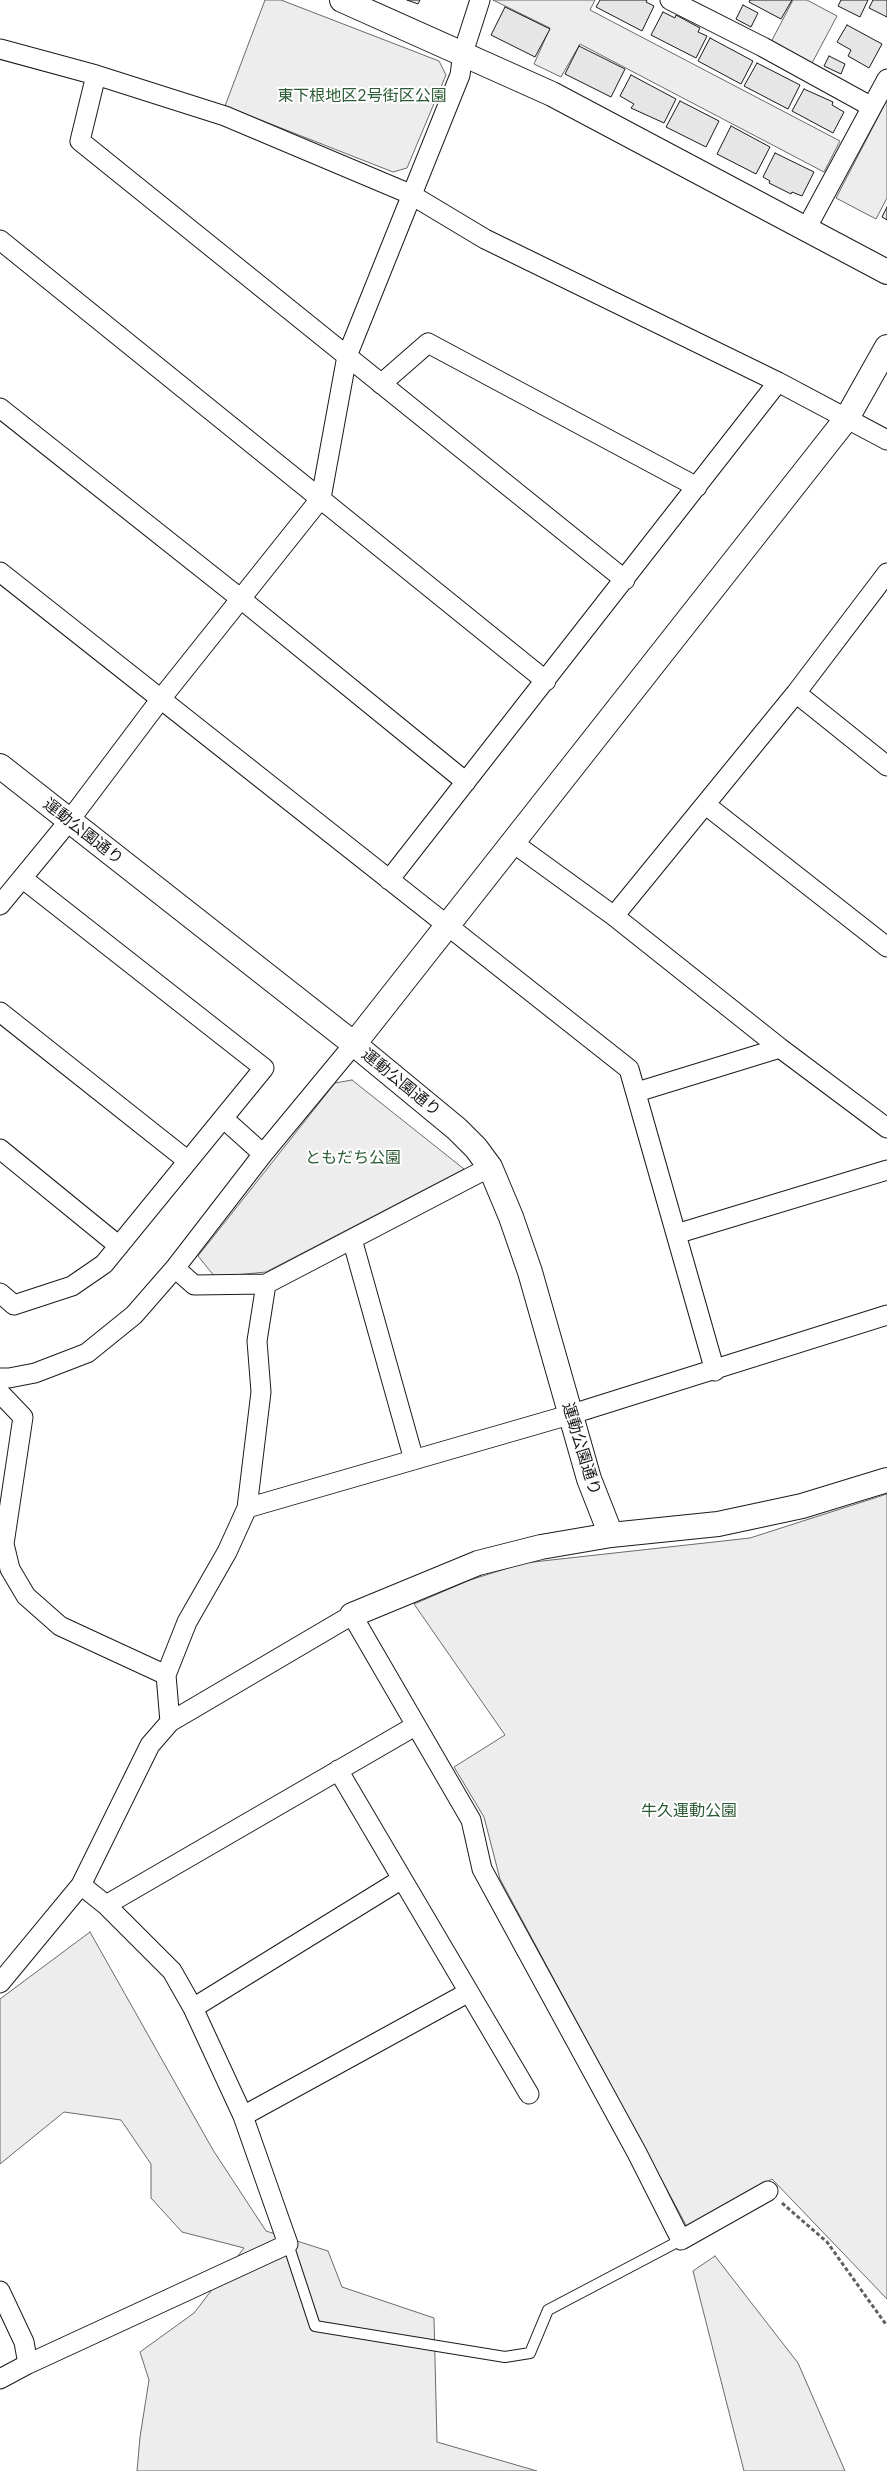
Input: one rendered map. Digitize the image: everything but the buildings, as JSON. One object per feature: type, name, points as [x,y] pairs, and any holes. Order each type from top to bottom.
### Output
[{"type":"street","points":[[342,0],[552,94],[887,272]]},
{"type":"street","points":[[0,904],[12,880],[69,821],[160,700],[321,498],[346,356],[410,194],[460,75],[463,53],[480,0]]},
{"type":"street","points":[[670,0],[763,47],[872,107]]},
{"type":"street","points":[[0,49],[96,75],[225,116],[410,194],[485,239],[778,382],[887,440]]},
{"type":"street","points":[[96,75],[80,141],[625,580]]},
{"type":"street","points":[[806,229],[887,79]]},
{"type":"street","points":[[0,240],[546,681]]},
{"type":"street","points":[[381,384],[428,343],[697,487]]},
{"type":"street","points":[[0,1378],[35,1373],[87,1353],[134,1315],[175,1268],[263,1154],[354,1044],[847,418],[887,347]]},
{"type":"street","points":[[389,880],[778,382]]},
{"type":"street","points":[[0,408],[241,599],[466,782]]},
{"type":"street","points":[[0,572],[628,1069],[637,1092],[715,1371]]},
{"type":"street","points":[[614,916],[706,805],[885,581]]},
{"type":"street","points":[[796,693],[887,766]]},
{"type":"street","name":"運動公園通り","points":[[0,766],[354,1044],[457,1129],[490,1167],[511,1217],[530,1272],[569,1415],[589,1479],[611,1535]]},
{"type":"street","points":[[706,805],[887,947]]},
{"type":"street","points":[[512,842],[614,916],[780,1048],[887,1128]]},
{"type":"street","points":[[0,1293],[14,1305],[72,1286],[104,1264],[264,1068],[12,880]]},
{"type":"street","points":[[0,1012],[188,1161]]},
{"type":"street","points":[[637,1092],[780,1048]]},
{"type":"street","points":[[223,1118],[263,1154]]},
{"type":"street","points":[[0,1149],[119,1246]]},
{"type":"street","points":[[175,1268],[194,1285],[266,1284],[490,1167]]},
{"type":"street","points":[[676,1234],[887,1170]]},
{"type":"street","points":[[352,1239],[414,1460]]},
{"type":"street","points":[[170,1722],[166,1675],[187,1622],[228,1552],[247,1508],[261,1392],[257,1341],[266,1284]]},
{"type":"street","points":[[247,1508],[715,1371],[887,1315]]},
{"type":"street","points":[[0,1393],[23,1417],[4,1544],[10,1570],[26,1596],[60,1626],[166,1675]]},
{"type":"street","points":[[0,1983],[81,1885],[150,1745],[170,1722],[352,1615],[478,1563],[541,1547],[611,1535],[681,1530],[727,1522],[802,1506],[887,1480]]},
{"type":"street","points":[[352,1615],[415,1726],[472,1820],[482,1869],[637,2153],[681,2240],[768,2191]]},
{"type":"street","points":[[106,1906],[415,1726]]},
{"type":"street","points":[[338,1770],[529,2094]]},
{"type":"street","points":[[193,2008],[402,1879]]},
{"type":"street","points":[[0,2379],[28,2364],[288,2244],[243,2116],[193,2008],[172,1971],[106,1906],[81,1885]]},
{"type":"street","points":[[243,2116],[470,1992]]},
{"type":"street","points":[[0,2291],[24,2342],[28,2364]]},
{"type":"lane","points":[[288,2244],[315,2326],[505,2357],[530,2353],[548,2310],[681,2240]]},
{"type":"path","points":[[768,2191],[827,2242],[887,2326]]},
{"type":"shaded area","name":"東下根地区2号街区公園","points":[[265,0],[281,0],[439,61],[446,75],[407,168],[393,172],[225,106]]},
{"type":"shaded area","points":[[493,0],[595,0],[590,10],[840,141],[824,172],[580,44],[561,77],[534,64],[550,28]]},
{"type":"shaded area","points":[[793,0],[807,0],[837,16],[812,63],[771,42]]},
{"type":"shaded area","points":[[887,100],[887,198],[876,219],[836,198]]},
{"type":"shaded area","name":"ともだち公園","points":[[352,1080],[464,1169],[266,1272],[215,1277],[198,1256],[335,1083]]},
{"type":"shaded area","name":"牛久運動公園","points":[[887,1494],[887,2299],[772,2179],[687,2227],[500,1879],[484,1817],[454,1767],[505,1735],[414,1604],[470,1580],[524,1563],[750,1538]]},
{"type":"shaded area","points":[[90,1932],[213,2150],[266,2231],[328,2251],[342,2287],[434,2318],[437,2442],[537,2471],[137,2471],[149,2380],[140,2352],[194,2313],[244,2248],[182,2232],[151,2198],[151,2164],[121,2120],[64,2112],[0,2164],[0,1999]]},
{"type":"shaded area","points":[[715,2256],[798,2363],[845,2471],[744,2471],[693,2271]]}]
